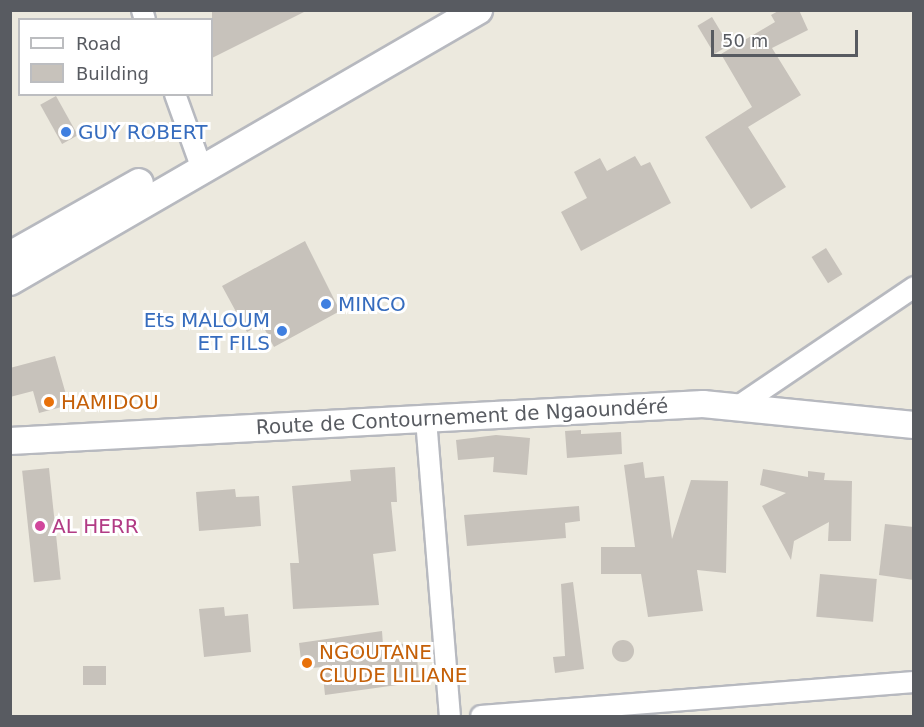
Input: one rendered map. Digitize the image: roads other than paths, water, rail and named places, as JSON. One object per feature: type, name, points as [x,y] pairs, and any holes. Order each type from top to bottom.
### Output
[{"type":"main road","points":[[10,281],[200,160],[444,10]]},
{"type":"main road","points":[[10,256],[200,160],[478,10]]},
{"type":"street","points":[[176,96],[200,160]]},
{"type":"street","points":[[737,407],[914,287]]},
{"type":"street","name":"Route de Contournement de Ngaoundéré","points":[[10,441],[703,404],[914,425]]},
{"type":"street","points":[[426,419],[450,717]]},
{"type":"street","points":[[481,717],[914,682]]},
{"type":"place","name":"GUY ROBERT","points":[[66,132]]},
{"type":"place","name":"MINCO","points":[[326,304]]},
{"type":"place","name":"Ets MALOUM ET FILS","points":[[282,331]]},
{"type":"place","name":"HAMIDOU","points":[[49,402]]},
{"type":"place","name":"AL HERR","points":[[40,526]]},
{"type":"place","name":"NGOUTANE CLUDE LILIANE","points":[[307,663]]}]
